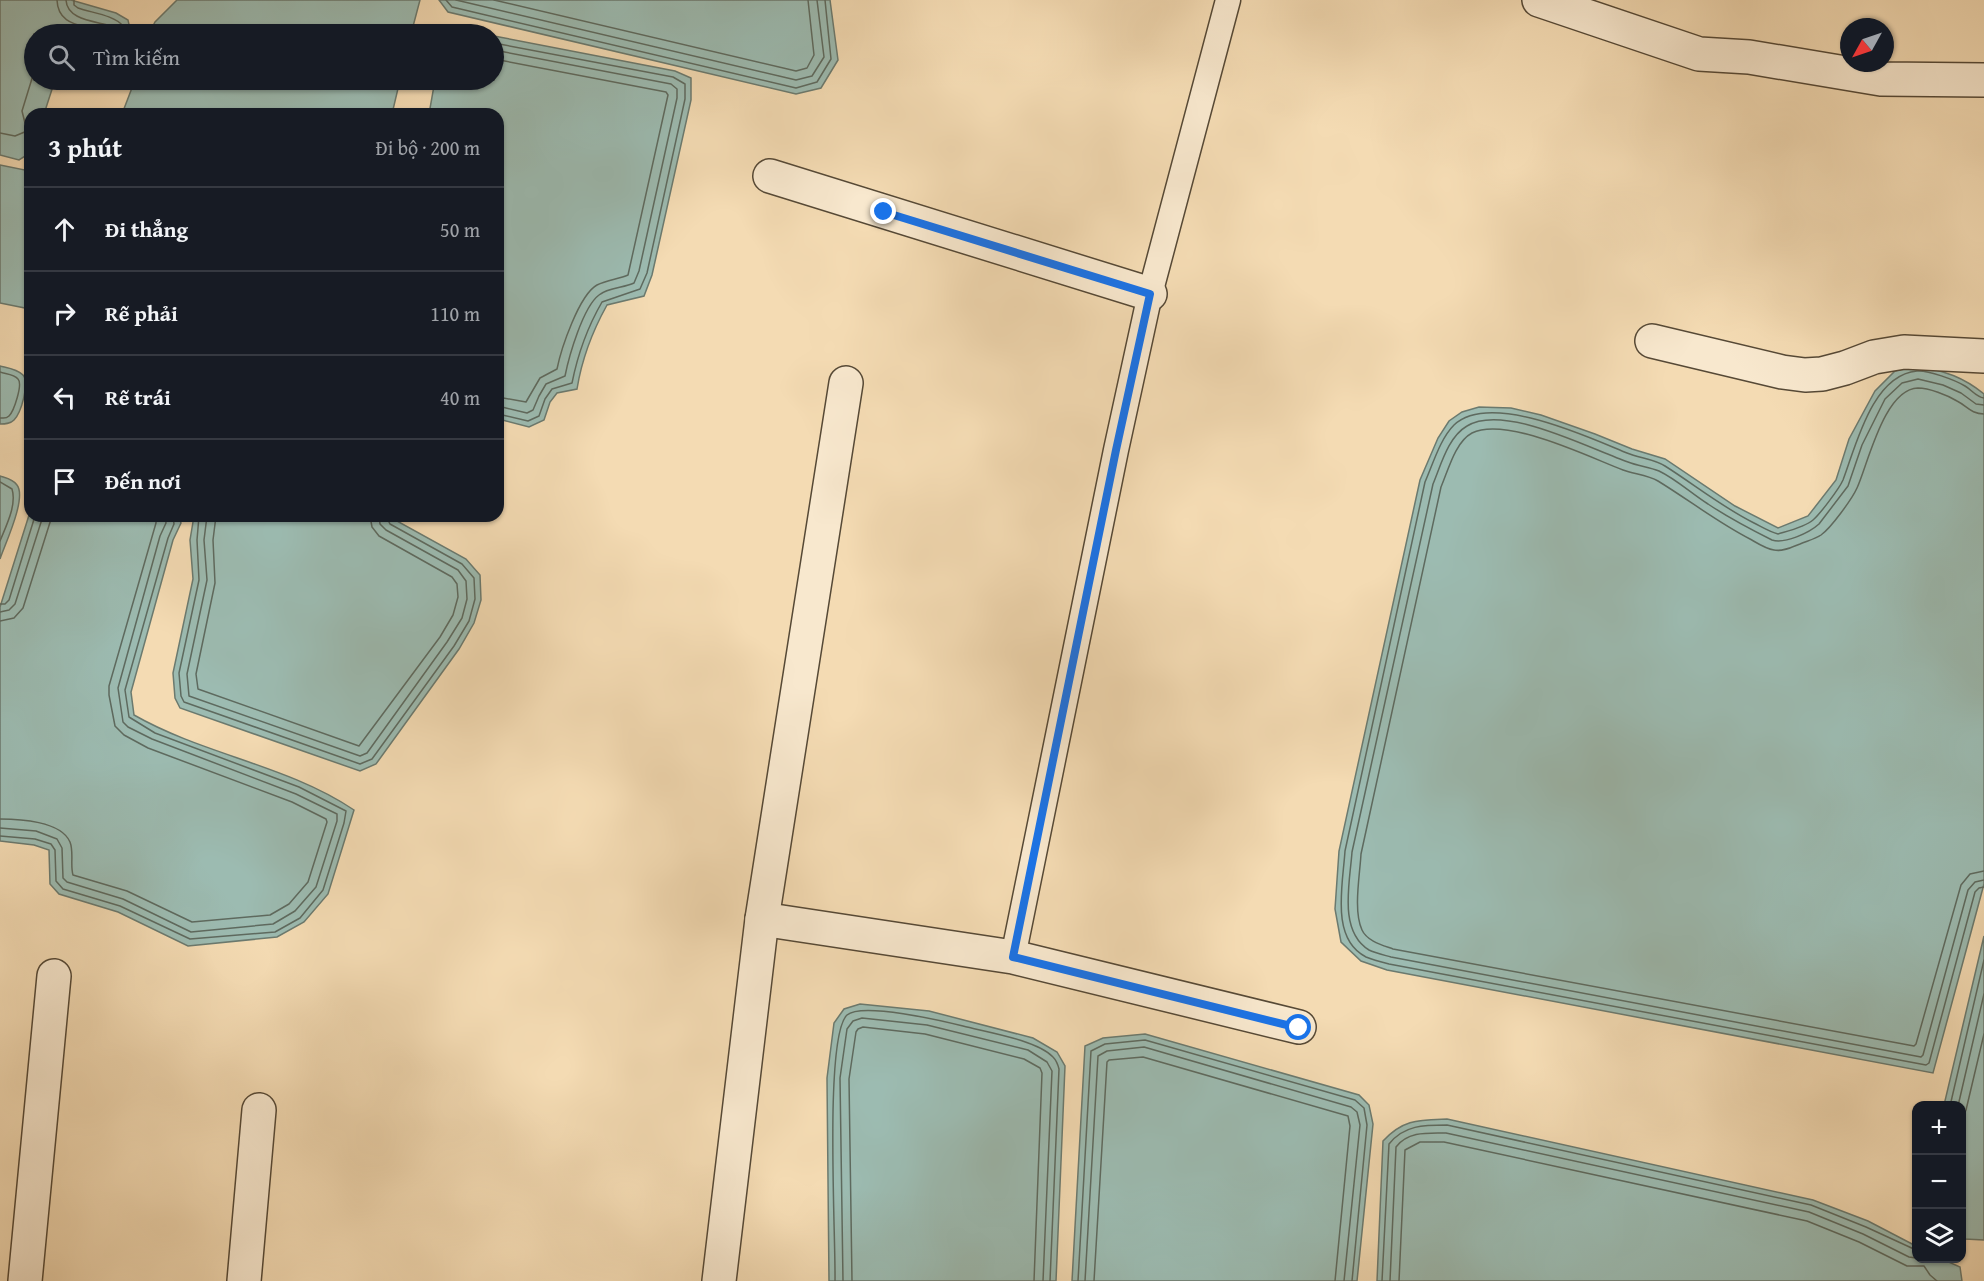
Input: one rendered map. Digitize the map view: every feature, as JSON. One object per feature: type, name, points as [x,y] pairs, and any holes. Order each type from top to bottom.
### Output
[{"type":"street","points":[[1539,0],[1699,54],[1749,57],[1881,79],[1984,80]]},
{"type":"street","points":[[770,176],[1150,294]]},
{"type":"street","points":[[1652,341],[1782,372],[1805,375],[1822,374],[1874,357],[1904,352],[1984,356]]},
{"type":"street","points":[[719,1281],[762,919],[846,383]]},
{"type":"street","points":[[762,919],[1013,957],[1299,1028]]},
{"type":"street","points":[[25,1281],[54,976]]},
{"type":"street","points":[[244,1281],[259,1110]]},
{"type":"lane","points":[[1013,957],[1150,294],[1228,0]]},
{"type":"water","points":[[0,0],[71,0],[116,13],[128,20],[129,24],[24,24],[24,90],[52,90],[46,108],[24,108],[24,157],[19,160],[0,155]]},
{"type":"water","points":[[177,0],[420,0],[414,24],[154,24]]},
{"type":"water","points":[[439,0],[830,0],[838,60],[821,88],[796,94],[448,12]]},
{"type":"water","points":[[504,38],[675,71],[691,78],[691,100],[652,275],[644,296],[607,305],[588,346],[577,389],[557,393],[550,402],[544,420],[529,427],[504,421],[504,108],[430,108],[433,90],[504,90]]},
{"type":"water","points":[[131,90],[398,90],[393,108],[124,108]]},
{"type":"water","points":[[0,165],[24,170],[24,308],[0,303]]},
{"type":"water","points":[[1918,365],[1953,375],[1984,394],[1984,884],[1933,1073],[1387,970],[1361,961],[1341,942],[1335,909],[1339,851],[1420,480],[1438,438],[1449,421],[1462,412],[1479,407],[1511,408],[1541,415],[1665,459],[1735,506],[1778,528],[1808,516],[1836,480],[1849,439],[1875,391],[1895,371]]},
{"type":"water","points":[[0,366],[23,375],[24,398],[14,420],[0,424]]},
{"type":"water","points":[[0,476],[14,481],[19,491],[19,500],[0,559]]},
{"type":"water","points":[[27,522],[181,522],[173,540],[131,692],[134,715],[188,740],[301,782],[354,810],[328,894],[304,922],[277,937],[188,946],[118,912],[59,894],[50,884],[49,850],[34,845],[0,841],[0,607]]},
{"type":"water","points":[[193,522],[399,522],[466,559],[480,575],[481,600],[474,623],[459,649],[376,764],[360,771],[180,708],[175,698],[173,673],[193,579],[190,540]]},
{"type":"water","points":[[1984,936],[1984,1240],[1966,1239],[1966,1101],[1945,1101]]},
{"type":"water","points":[[860,1004],[929,1011],[1033,1038],[1057,1052],[1065,1066],[1056,1281],[829,1281],[827,1078],[834,1023],[844,1009]]},
{"type":"water","points":[[1145,1034],[1359,1095],[1369,1105],[1373,1124],[1357,1281],[1072,1281],[1085,1046],[1103,1038]]},
{"type":"water","points":[[1447,1119],[1813,1200],[1868,1221],[1912,1244],[1912,1263],[1951,1263],[1960,1267],[1962,1281],[1377,1281],[1383,1141],[1398,1128],[1420,1121]]},
{"type":"route","points":[[884,212],[1150,294],[1013,957],[1299,1028]]}]
